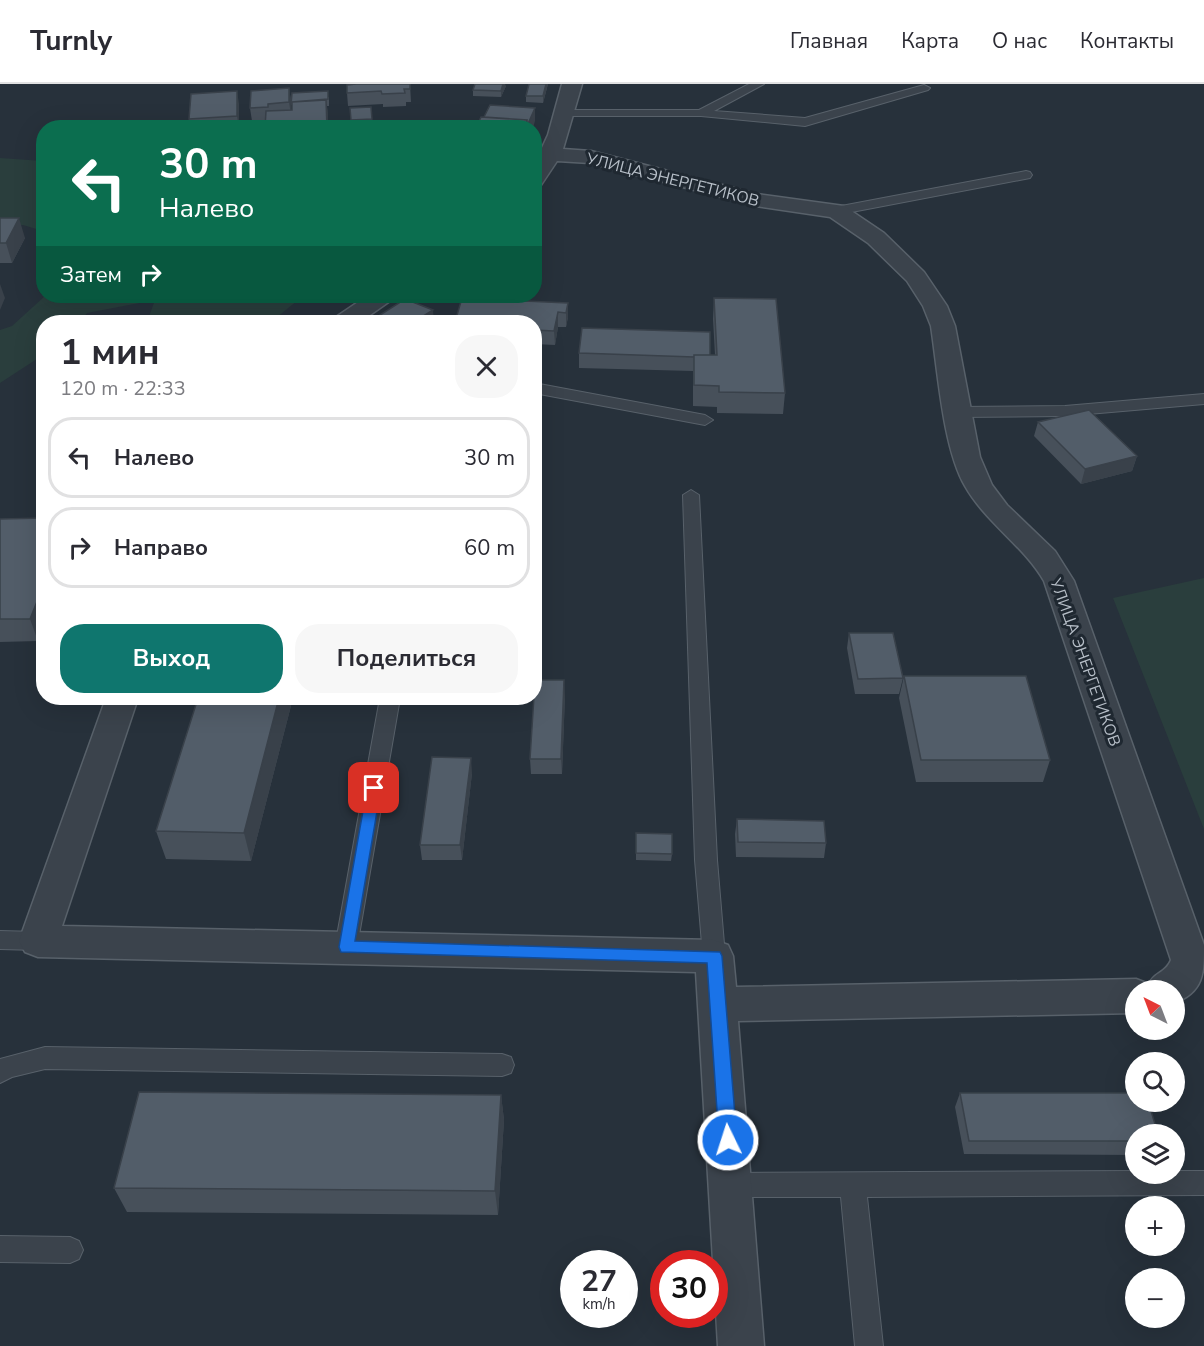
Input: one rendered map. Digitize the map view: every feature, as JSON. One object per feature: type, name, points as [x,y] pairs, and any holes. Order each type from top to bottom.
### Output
[{"type":"street","points":[[542,170],[552,154],[572,84]]},
{"type":"street","name":"УЛИЦА ЭНЕРГЕТИКОВ","points":[[552,154],[591,157],[756,200],[836,211],[876,238],[916,277],[935,306],[943,326],[966,457],[979,486],[997,511],[1045,558],[1059,581],[1190,960],[1181,980]]},
{"type":"street","points":[[355,315],[372,303]]},
{"type":"street","points":[[120,705],[38,941],[714,956],[732,1185],[741,1346]]},
{"type":"street","points":[[718,1004],[1125,996]]},
{"type":"lane","points":[[701,113],[758,84]]},
{"type":"lane","points":[[564,113],[701,113],[805,122],[924,88]]},
{"type":"lane","points":[[836,211],[1026,176]]},
{"type":"lane","points":[[542,389],[705,420]]},
{"type":"lane","points":[[958,412],[1065,411],[1204,399]]},
{"type":"lane","points":[[691,495],[705,848],[714,956]]},
{"type":"lane","points":[[346,947],[389,705]]},
{"type":"lane","points":[[0,940],[38,941]]},
{"type":"lane","points":[[0,1072],[5,1068],[45,1058],[502,1065]]},
{"type":"lane","points":[[732,1185],[1204,1183]]},
{"type":"lane","points":[[853,1185],[869,1346]]},
{"type":"lane","points":[[0,1249],[70,1250]]},
{"type":"green space","points":[[0,158],[36,161],[36,229],[23,225],[0,226]]},
{"type":"green space","points":[[37,303],[139,303],[85,315],[36,315],[36,360],[0,383],[0,330],[12,326]]},
{"type":"green space","points":[[154,303],[294,303],[280,315],[150,315]]},
{"type":"green space","points":[[1204,578],[1204,829],[1113,598]]},
{"type":"building","points":[[410,84],[410,89],[404,89],[405,93],[382,94],[381,91],[347,93],[347,85]]},
{"type":"building","points":[[475,84],[503,84],[501,91],[473,90]]},
{"type":"building","points":[[529,84],[546,84],[543,96],[526,96]]},
{"type":"building","points":[[289,88],[289,102],[250,108],[251,91]]},
{"type":"building","points":[[237,91],[237,116],[189,119],[191,94]]},
{"type":"building","points":[[328,91],[328,99],[292,102],[291,105],[292,93]]},
{"type":"building","points":[[326,100],[327,120],[265,120],[266,111],[292,110],[292,102]]},
{"type":"building","points":[[490,105],[535,108],[530,120],[484,117]]},
{"type":"building","points":[[371,107],[372,119],[351,120],[350,108]]},
{"type":"building","points":[[481,117],[527,120],[480,120]]},
{"type":"building","points":[[0,218],[19,218],[6,243],[0,243]]},
{"type":"building","points":[[714,298],[776,299],[785,393],[719,392],[719,386],[694,385],[694,355],[717,355]]},
{"type":"building","points":[[399,303],[415,303],[433,310],[425,315],[380,315]]},
{"type":"building","points":[[461,303],[568,303],[566,313],[558,312],[554,331],[542,330],[542,315],[457,315]]},
{"type":"building","points":[[582,328],[710,332],[710,355],[694,355],[694,357],[579,353]]},
{"type":"building","points":[[1089,410],[1137,456],[1085,469],[1038,422]]},
{"type":"building","points":[[36,518],[36,604],[30,619],[0,619],[0,519]]},
{"type":"building","points":[[849,633],[893,633],[903,678],[858,679]]},
{"type":"building","points":[[904,676],[1026,676],[1050,760],[921,760]]},
{"type":"building","points":[[542,680],[564,680],[561,759],[530,759],[533,705],[542,705]]},
{"type":"building","points":[[196,705],[277,705],[244,833],[156,831]]},
{"type":"building","points":[[432,757],[471,758],[460,845],[420,845]]},
{"type":"building","points":[[737,819],[824,821],[826,843],[738,842]]},
{"type":"building","points":[[636,833],[672,834],[672,854],[636,853]]},
{"type":"building","points":[[139,1092],[501,1095],[495,1191],[114,1188]]},
{"type":"building","points":[[960,1093],[1125,1093],[1125,1112],[1151,1112],[1155,1124],[1125,1124],[1125,1141],[969,1141]]},
{"type":"route","points":[[374,788],[346,947],[714,956],[728,1140]]}]
